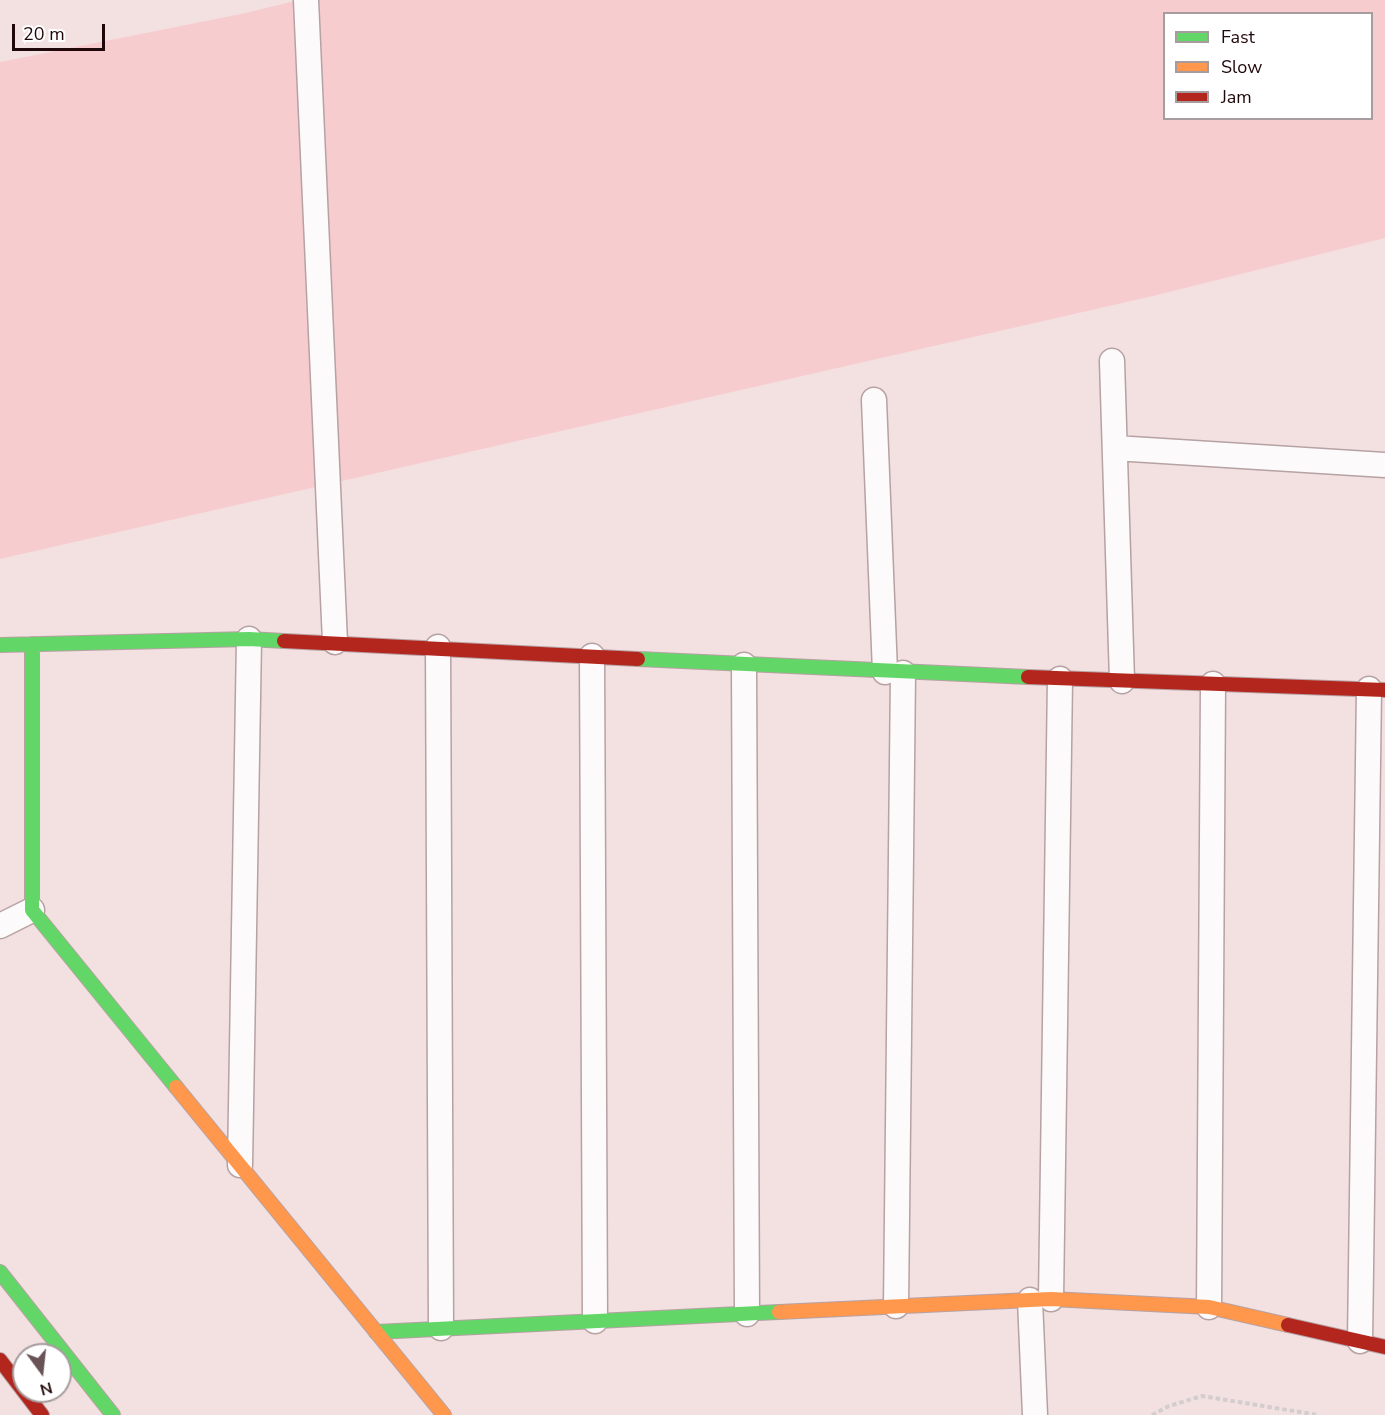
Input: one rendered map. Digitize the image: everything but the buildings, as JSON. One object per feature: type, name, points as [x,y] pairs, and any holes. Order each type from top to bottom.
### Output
[{"type":"street","points":[[306,0],[335,642]]},
{"type":"street","points":[[1112,361],[1122,681]]},
{"type":"street","points":[[874,400],[894,673],[896,1306]]},
{"type":"street","points":[[1115,448],[1385,465]]},
{"type":"street","points":[[240,1165],[249,639]]},
{"type":"street","points":[[0,645],[249,639],[438,647],[894,673],[1377,689],[1360,1341]]},
{"type":"street","points":[[32,644],[32,910],[444,1415]]},
{"type":"street","points":[[438,647],[441,1328]]},
{"type":"street","points":[[592,656],[595,1321]]},
{"type":"street","points":[[744,665],[747,1314]]},
{"type":"street","points":[[1035,1415],[1041,1299],[1060,679]]},
{"type":"street","points":[[1209,1307],[1213,684]]},
{"type":"street","points":[[0,926],[32,910]]},
{"type":"street","points":[[0,1272],[113,1415]]},
{"type":"street","points":[[376,1332],[1041,1299],[1209,1307],[1385,1347]]},
{"type":"street","points":[[0,1360],[42,1415]]},
{"type":"path","points":[[1152,1415],[1169,1406],[1202,1396],[1318,1415]]},
{"type":"shaded area","points":[[299,0],[1385,0],[1385,238],[1153,296],[0,559],[0,62],[241,14]]},
{"type":"traffic: fast","points":[[0,645],[249,639],[284,641]]},
{"type":"traffic: fast","points":[[32,644],[32,910],[176,1087]]},
{"type":"traffic: fast","points":[[638,659],[1028,677]]},
{"type":"traffic: fast","points":[[0,1272],[113,1415]]},
{"type":"traffic: fast","points":[[376,1332],[779,1312]]},
{"type":"traffic: slow","points":[[176,1087],[444,1415]]},
{"type":"traffic: slow","points":[[779,1312],[1051,1299],[1209,1307],[1288,1325]]},
{"type":"traffic: jam","points":[[284,641],[638,659]]},
{"type":"traffic: jam","points":[[1028,677],[1385,690]]},
{"type":"traffic: jam","points":[[1288,1325],[1385,1347]]},
{"type":"traffic: jam","points":[[0,1360],[42,1415]]}]
